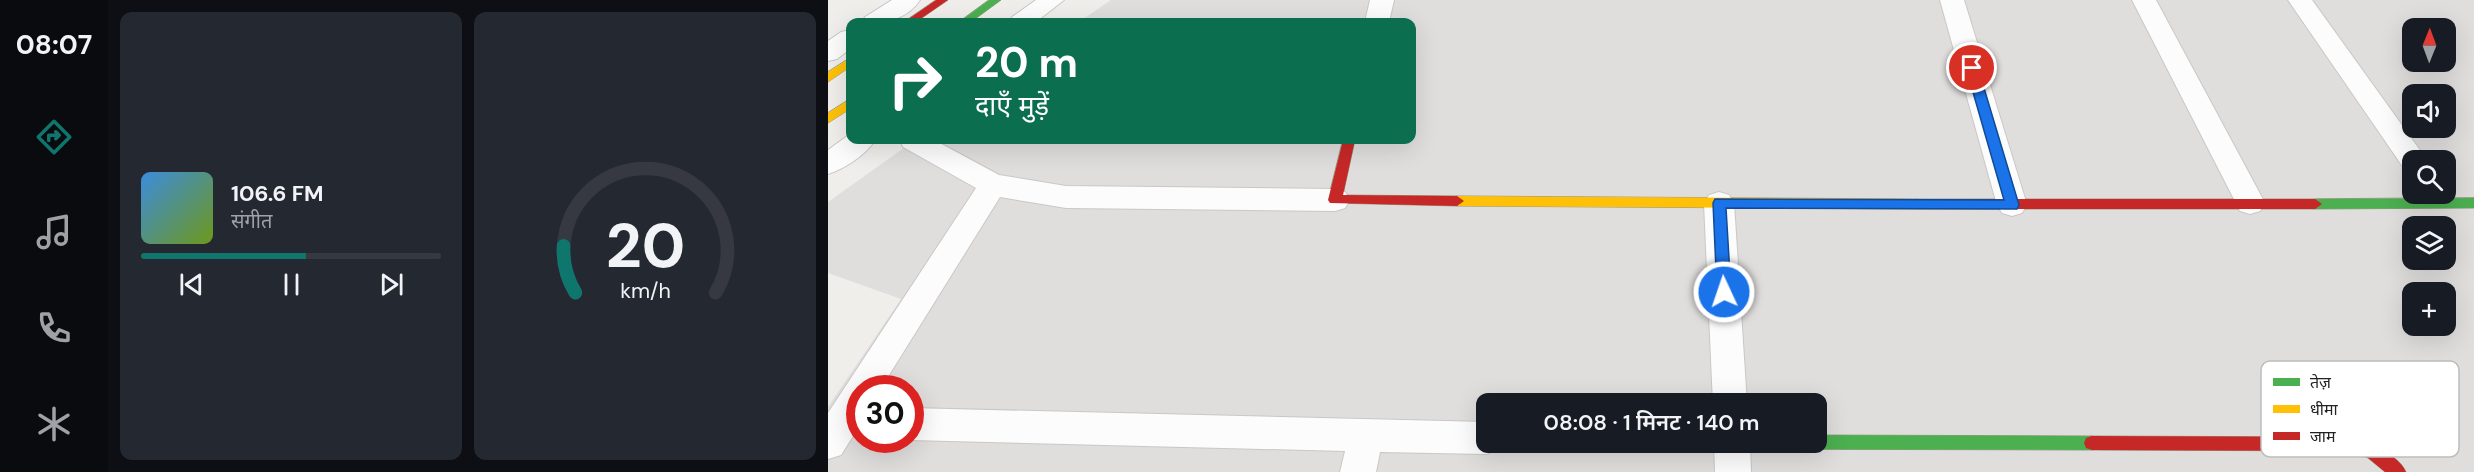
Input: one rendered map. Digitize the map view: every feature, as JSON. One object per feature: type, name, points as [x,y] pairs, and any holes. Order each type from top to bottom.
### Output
[{"type":"main road","points":[[915,18],[943,0]]},
{"type":"main road","points":[[970,18],[996,0]]},
{"type":"main road","points":[[828,78],[846,65]]},
{"type":"main road","points":[[828,119],[846,106]]},
{"type":"main road","points":[[1348,144],[1335,200],[2012,205],[2402,199]]},
{"type":"main road","points":[[2456,200],[2474,203]]},
{"type":"main road","points":[[1827,452],[2261,445]]},
{"type":"main road","points":[[2378,457],[2398,472]]},
{"type":"street","points":[[880,18],[908,0]]},
{"type":"street","points":[[1027,18],[1052,0]]},
{"type":"street","points":[[1378,18],[1382,0]]},
{"type":"street","points":[[1952,0],[2012,205]]},
{"type":"street","points":[[2144,0],[2250,203]]},
{"type":"street","points":[[2300,0],[2406,150]]},
{"type":"street","points":[[828,53],[846,41]]},
{"type":"street","points":[[828,164],[856,144]]},
{"type":"street","points":[[920,144],[993,185],[1066,197],[1335,200]]},
{"type":"street","points":[[871,375],[993,185]]},
{"type":"street","points":[[1719,203],[1729,393]]},
{"type":"street","points":[[924,424],[1476,438]]},
{"type":"street","points":[[1358,472],[1366,435]]},
{"type":"shaded area","points":[[1111,0],[2474,0],[2474,472],[828,472],[828,407],[846,380],[846,453],[924,453],[924,375],[850,375],[901,299],[828,273],[828,202],[909,144],[1416,144],[1416,18],[1085,18]]},
{"type":"traffic: fast","points":[[970,18],[996,0]]},
{"type":"traffic: fast","points":[[2315,204],[2474,203]]},
{"type":"traffic: fast","points":[[1827,442],[2092,443]]},
{"type":"traffic: slow","points":[[828,78],[846,65]]},
{"type":"traffic: slow","points":[[828,119],[846,106]]},
{"type":"traffic: slow","points":[[1457,201],[1917,204]]},
{"type":"traffic: jam","points":[[915,18],[943,0]]},
{"type":"traffic: jam","points":[[1348,144],[1335,200],[1457,201]]},
{"type":"traffic: jam","points":[[1917,204],[2315,204]]},
{"type":"traffic: jam","points":[[2092,443],[2261,444]]},
{"type":"traffic: jam","points":[[2378,457],[2398,472]]},
{"type":"route","points":[[1724,292],[1719,203],[2012,205],[1972,68]]}]
